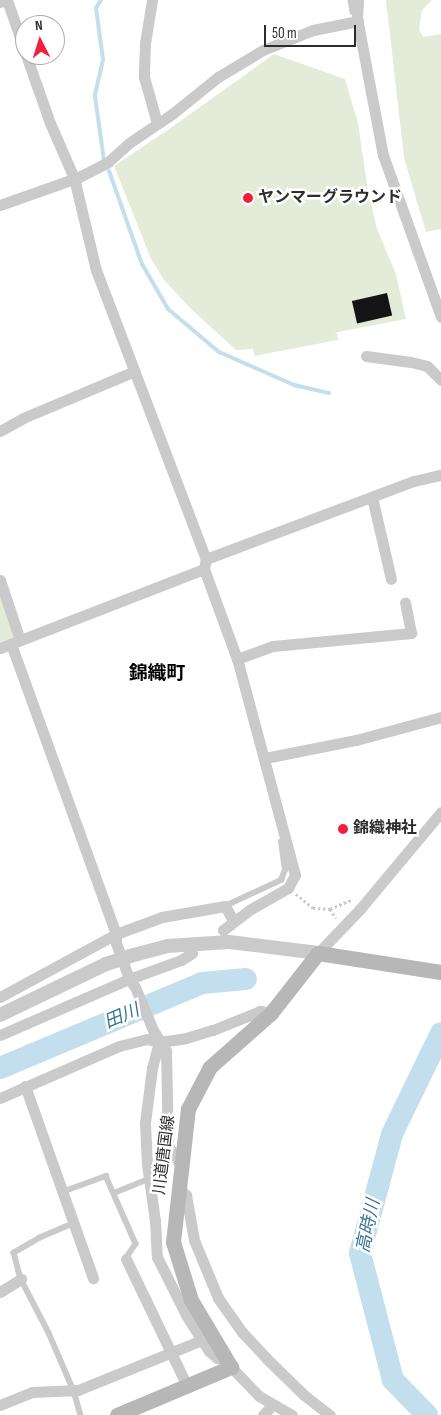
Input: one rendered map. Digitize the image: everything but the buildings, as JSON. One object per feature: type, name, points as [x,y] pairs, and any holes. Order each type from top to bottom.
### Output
[{"type":"main road","points":[[325,954],[441,972]]},
{"type":"main road","name":"川道唐国線","points":[[228,1362],[191,1300],[173,1242],[180,1164],[188,1109],[210,1067],[271,1013],[325,954]]},
{"type":"main road","points":[[117,1415],[187,1386],[228,1362]]},
{"type":"street","points":[[0,2],[7,0],[15,23]]},
{"type":"street","points":[[152,0],[145,43],[144,78],[157,123]]},
{"type":"street","points":[[358,0],[358,19],[383,155],[441,317]]},
{"type":"street","points":[[0,205],[74,178],[108,162],[129,143],[218,77],[263,50],[313,30],[358,19]]},
{"type":"street","points":[[30,65],[50,123],[74,178],[96,270],[205,564],[237,660],[265,758],[295,875],[288,888],[252,909],[223,930]]},
{"type":"street","points":[[366,356],[427,366],[441,380]]},
{"type":"street","points":[[0,430],[23,418],[135,371]]},
{"type":"street","points":[[10,644],[372,497],[414,481],[441,475]]},
{"type":"street","points":[[372,497],[392,579]]},
{"type":"street","points":[[0,580],[10,644],[116,934],[116,943],[152,1030],[166,1052],[168,1062],[166,1120],[168,1145],[180,1164]]},
{"type":"street","points":[[237,660],[273,646],[412,633],[405,603]]},
{"type":"street","points":[[265,758],[356,740],[441,717]]},
{"type":"street","points":[[0,1015],[106,964],[167,946],[221,942],[325,954],[441,812]]},
{"type":"street","points":[[0,997],[116,934],[162,917],[225,906],[234,922]]},
{"type":"street","points":[[0,1035],[132,983],[192,954]]},
{"type":"street","points":[[0,1098],[119,1046],[147,1038],[159,1042],[186,1038],[260,1011],[271,1013]]},
{"type":"street","points":[[159,1042],[152,1068],[146,1123],[149,1179],[155,1221],[157,1258],[186,1315],[202,1340],[217,1358],[228,1362],[259,1396],[292,1415]]},
{"type":"street","points":[[25,1086],[93,1278]]},
{"type":"street","points":[[178,1188],[186,1195],[194,1240],[218,1298],[242,1332],[267,1359],[304,1395],[330,1415]]},
{"type":"street","points":[[126,1259],[187,1386]]},
{"type":"street","points":[[0,1292],[21,1279]]},
{"type":"street","points":[[0,1405],[32,1392],[74,1391],[202,1340]]},
{"type":"street","points":[[263,1415],[272,1405]]},
{"type":"lane","points":[[351,0],[358,19]]},
{"type":"lane","points":[[225,906],[281,880],[285,870],[280,836],[282,827]]},
{"type":"lane","points":[[62,1192],[106,1176],[136,1244],[126,1259]]},
{"type":"lane","points":[[114,1193],[149,1179]]},
{"type":"lane","points":[[73,1224],[40,1238],[14,1253],[21,1279],[49,1333],[74,1391],[81,1415]]},
{"type":"path","points":[[290,884],[299,898],[313,908],[330,909],[376,890]]},
{"type":"green space","points":[[386,0],[432,0],[422,10],[419,29],[423,37],[441,34],[441,229],[426,232],[404,158]]},
{"type":"green space","name":"ヤンマーグラウンド","points":[[274,54],[345,79],[358,123],[368,191],[377,229],[396,274],[406,319],[333,333],[337,333],[338,340],[254,356],[253,349],[236,350],[192,310],[164,280],[151,259],[114,166]]},
{"type":"green space","points":[[0,596],[15,632],[13,638],[0,643]]},
{"type":"waterway","points":[[101,0],[96,8],[103,60],[95,96],[104,161]]},
{"type":"waterway","points":[[109,171],[142,264],[168,309],[219,352],[294,385],[329,393]]},
{"type":"waterway","name":"田川","points":[[0,1068],[202,983],[246,979]]},
{"type":"waterway","name":"高時川","points":[[427,1415],[393,1380],[360,1253],[392,1134],[441,1033]]},
{"type":"place","name":"ヤンマーグラウンド","points":[[248,198]]},
{"type":"place","name":"錦織神社","points":[[343,829]]},
{"type":"district","name":"錦織町","points":[[157,674]]}]
